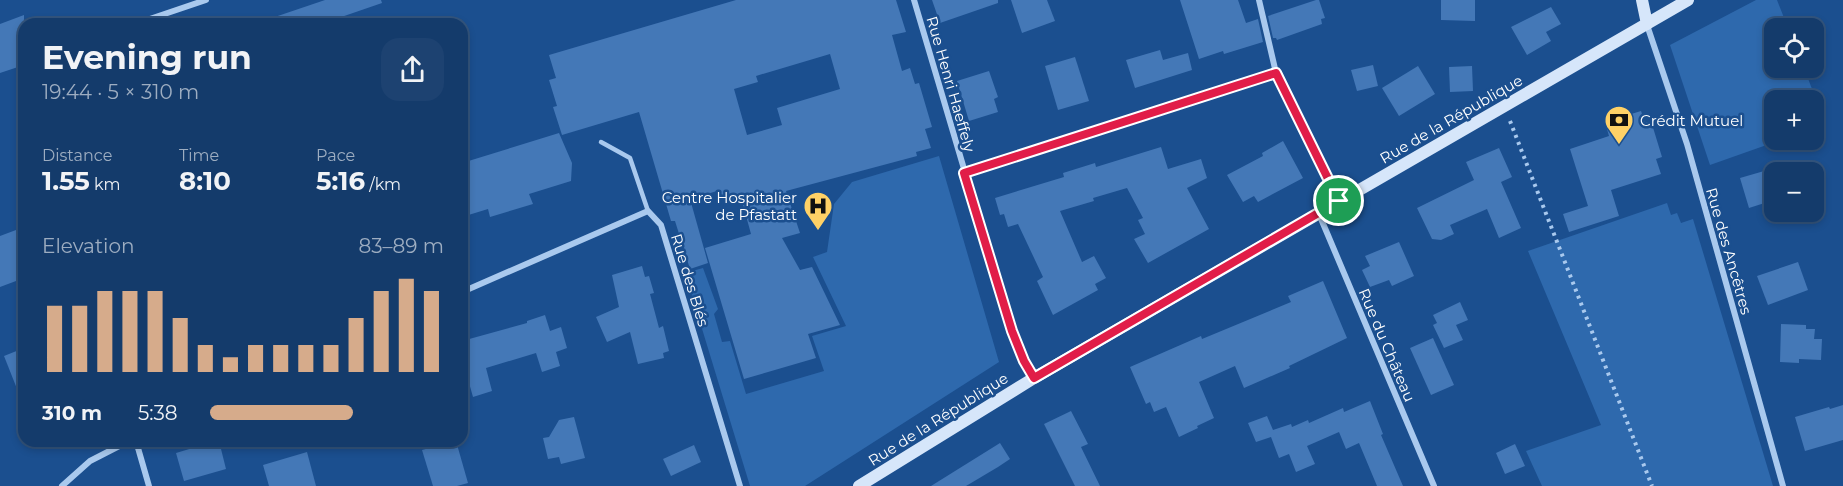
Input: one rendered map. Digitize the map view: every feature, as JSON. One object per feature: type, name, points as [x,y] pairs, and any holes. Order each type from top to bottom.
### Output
[{"type":"main road","points":[[1642,0],[1647,24]]},
{"type":"main road","name":"Rue de la République","points":[[858,486],[1034,378],[1688,0]]},
{"type":"street","points":[[153,18],[206,0]]},
{"type":"street","name":"Rue Henri Haeffely","points":[[914,0],[1012,331],[1024,361],[1034,378]]},
{"type":"street","points":[[1259,0],[1276,73],[1339,201]]},
{"type":"street","name":"Rue des Ancêtres","points":[[1647,24],[1687,144],[1783,486]]},
{"type":"street","points":[[964,173],[1276,73]]},
{"type":"street","points":[[468,289],[648,211]]},
{"type":"street","name":"Rue des Blés","points":[[648,211],[661,225],[740,486]]},
{"type":"street","name":"Rue du Château","points":[[1319,214],[1434,486]]},
{"type":"street","points":[[62,486],[90,461],[117,447]]},
{"type":"street","points":[[138,447],[149,486]]},
{"type":"lane","points":[[601,142],[630,158],[648,211]]},
{"type":"path","points":[[1503,107],[1515,130],[1652,486]]},
{"type":"shaded area","points":[[1756,0],[1777,0],[1784,18],[1764,18],[1764,78],[1808,78],[1812,90],[1764,90],[1764,146],[1710,165],[1670,45]]},
{"type":"shaded area","points":[[939,156],[999,362],[805,486],[750,486],[685,273],[703,268],[718,309],[714,314],[722,342],[730,341],[746,394],[824,371],[812,336],[846,326],[813,257],[827,252],[834,204],[852,182]]},
{"type":"shaded area","points":[[1667,203],[1671,215],[1677,213],[1681,223],[1693,219],[1773,486],[1542,486],[1526,451],[1601,425],[1528,251]]},
{"type":"building","points":[[325,0],[381,0],[382,3],[338,18],[272,18]]},
{"type":"building","points":[[736,0],[896,0],[906,32],[892,35],[902,71],[910,68],[915,84],[919,83],[932,127],[925,129],[931,148],[916,152],[917,156],[786,191],[800,233],[782,238],[800,270],[812,267],[840,325],[808,334],[816,358],[744,379],[705,248],[751,234],[742,201],[727,199],[717,191],[690,199],[708,263],[690,269],[675,221],[671,221],[639,112],[562,135],[553,107],[557,106],[549,80],[556,78],[549,55]],"holes":[[[830,54],[840,89],[777,108],[782,125],[747,135],[734,89],[758,82],[756,76]]]},
{"type":"building","points":[[932,0],[998,0],[998,3],[940,23]]},
{"type":"building","points":[[1011,0],[1047,0],[1055,21],[1022,33]]},
{"type":"building","points":[[1180,0],[1238,0],[1246,23],[1258,19],[1263,42],[1199,59]]},
{"type":"building","points":[[1319,0],[1325,18],[1321,19],[1322,24],[1277,40],[1273,38],[1268,16]]},
{"type":"building","points":[[1441,0],[1475,0],[1475,21],[1441,20]]},
{"type":"building","points":[[1551,7],[1561,24],[1546,32],[1551,41],[1527,55],[1511,27]]},
{"type":"building","points":[[24,15],[24,18],[18,18],[18,67],[0,73],[0,24]]},
{"type":"building","points":[[1160,50],[1163,60],[1188,53],[1192,70],[1135,88],[1126,60]]},
{"type":"building","points":[[1075,57],[1089,101],[1058,110],[1045,66]]},
{"type":"building","points":[[1373,65],[1378,86],[1357,91],[1351,70]]},
{"type":"building","points":[[1418,66],[1435,94],[1399,116],[1382,88]]},
{"type":"building","points":[[1472,66],[1473,91],[1450,92],[1449,67]]},
{"type":"building","points":[[989,71],[998,97],[994,99],[998,112],[969,121],[957,81]]},
{"type":"building","name":"Crédit Mutuel","points":[[1641,111],[1645,123],[1651,121],[1662,157],[1656,159],[1661,174],[1611,190],[1619,216],[1569,232],[1563,214],[1588,206],[1570,149],[1609,136],[1605,122]]},
{"type":"building","points":[[559,133],[572,163],[571,181],[529,194],[533,204],[490,217],[488,209],[468,215],[468,161]]},
{"type":"building","points":[[1283,141],[1303,178],[1258,202],[1254,196],[1243,202],[1227,175],[1263,156],[1262,153]]},
{"type":"building","points":[[1161,147],[1168,169],[1201,159],[1207,178],[1187,188],[1209,229],[1148,263],[1134,239],[1145,234],[1138,220],[1143,218],[1127,188],[1060,211],[1082,262],[1094,256],[1106,278],[1095,284],[1098,290],[1053,315],[1037,281],[1043,277],[1018,224],[1008,227],[1004,214],[1000,215],[995,198],[1064,177],[1063,173],[1095,163],[1096,167]]},
{"type":"building","points":[[1499,148],[1512,177],[1501,182],[1521,228],[1499,238],[1487,209],[1450,225],[1454,234],[1441,240],[1432,239],[1417,208],[1474,180],[1466,162]]},
{"type":"building","points":[[1764,171],[1764,203],[1749,208],[1740,178]]},
{"type":"building","points":[[18,229],[18,280],[0,287],[0,236]]},
{"type":"building","points":[[1399,242],[1414,276],[1392,286],[1389,280],[1370,287],[1362,270],[1370,266],[1365,256]]},
{"type":"building","points":[[1798,262],[1808,290],[1768,305],[1757,276]]},
{"type":"building","points":[[642,266],[645,277],[649,276],[654,293],[650,294],[659,328],[663,326],[669,351],[663,353],[664,358],[638,364],[630,332],[607,342],[596,317],[619,307],[612,275]]},
{"type":"building","points":[[1323,281],[1347,338],[1289,366],[1290,368],[1244,388],[1235,366],[1199,382],[1214,418],[1179,437],[1166,407],[1154,412],[1150,402],[1146,404],[1130,367],[1201,336],[1202,339],[1291,302],[1288,296]]},
{"type":"building","points":[[1460,302],[1468,320],[1456,325],[1463,340],[1444,348],[1433,325],[1437,323],[1433,315]]},
{"type":"building","points":[[545,315],[550,331],[561,327],[567,348],[556,352],[560,366],[542,372],[536,353],[486,368],[492,391],[473,397],[468,379],[468,339],[527,323],[527,321]]},
{"type":"building","points":[[1781,324],[1806,325],[1806,329],[1815,329],[1814,339],[1822,339],[1821,360],[1799,359],[1799,363],[1780,362]]},
{"type":"building","points":[[1433,338],[1454,385],[1431,395],[1410,348]]},
{"type":"building","points":[[18,350],[18,391],[4,356]]},
{"type":"building","points":[[1370,401],[1383,434],[1381,435],[1403,486],[1377,486],[1359,443],[1346,449],[1339,432],[1307,446],[1315,464],[1296,472],[1289,454],[1279,458],[1271,437],[1256,442],[1248,423],[1267,416],[1273,430],[1291,424],[1292,427],[1308,420],[1309,423],[1343,408],[1344,412]]},
{"type":"building","points":[[1843,405],[1843,440],[1805,451],[1795,417]]},
{"type":"building","points":[[1071,411],[1088,444],[1081,447],[1100,486],[1075,486],[1044,424]]},
{"type":"building","points":[[574,417],[585,458],[561,464],[559,457],[548,459],[543,438],[549,437],[559,420]]},
{"type":"building","points":[[1000,443],[1010,459],[998,467],[966,486],[931,486]]},
{"type":"building","points":[[1515,444],[1525,466],[1505,474],[1496,453]]},
{"type":"building","points":[[694,445],[701,462],[671,476],[663,459]]},
{"type":"building","points":[[196,447],[220,447],[226,469],[184,481],[176,453]]},
{"type":"building","points":[[433,447],[458,447],[468,483],[457,486],[433,486],[422,450]]},
{"type":"building","points":[[307,452],[316,486],[269,486],[263,465]]},
{"type":"place","name":"Crédit Mutuel","points":[[1619,146]]},
{"type":"place","name":"Centre Hospitalier de Pfastatt","points":[[818,232]]},
{"type":"route","points":[[1276,73],[1339,201],[1034,378],[1024,361],[1012,331],[964,173],[1276,73]]}]
